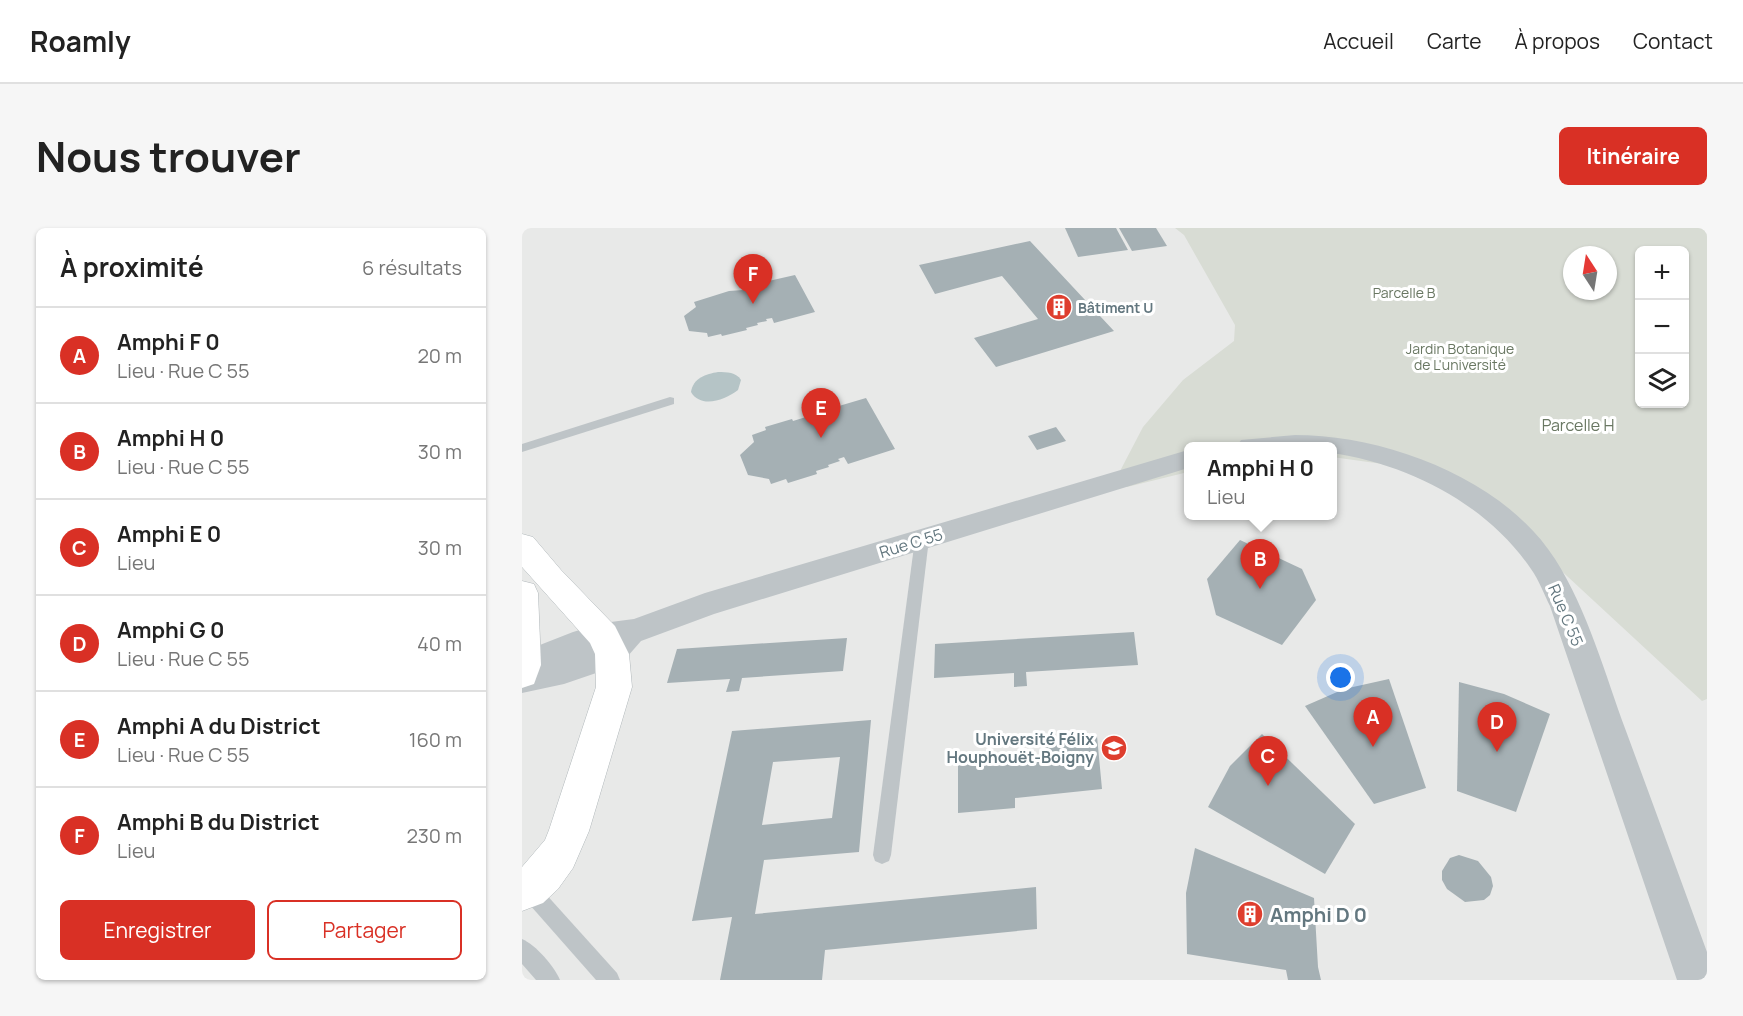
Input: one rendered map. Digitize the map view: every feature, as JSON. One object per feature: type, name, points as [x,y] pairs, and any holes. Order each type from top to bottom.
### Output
[{"type":"street","name":"Rue C 55","points":[[1337,446],[1387,456],[1433,474],[1474,497],[1511,527],[1540,558],[1565,606],[1697,980]]},
{"type":"street","name":"Rue C 55","points":[[523,673],[580,667],[617,640],[705,605],[1184,460]]},
{"type":"street","points":[[522,545],[550,579],[617,640],[614,687],[569,831],[559,854],[543,875],[524,888]]},
{"type":"street","points":[[522,593],[523,673]]},
{"type":"lane","points":[[522,448],[670,401]]},
{"type":"lane","points":[[882,855],[922,539]]},
{"type":"lane","points":[[524,888],[610,980]]},
{"type":"lane","points":[[522,949],[550,980]]},
{"type":"shaded area","name":"Université Félix Houphouët-Boigny","points":[[522,228],[1707,228],[1707,980],[522,980]]},
{"type":"shaded area","points":[[718,372],[737,375],[741,380],[738,390],[720,400],[707,401],[695,397],[691,392],[694,383]]},
{"type":"green space","name":"Jardin Botanique de L'université","points":[[1175,228],[1707,228],[1707,699],[1702,701],[1500,514],[1390,465],[1337,458],[1337,442],[1184,442],[1184,473],[1127,487],[1119,473],[1143,427],[1183,380],[1234,341],[1235,325],[1184,235]]},
{"type":"building","points":[[1065,228],[1116,228],[1128,250],[1078,257]]},
{"type":"building","points":[[1119,228],[1156,228],[1167,246],[1132,251]]},
{"type":"building","name":"Bâtiment U","points":[[1030,241],[1114,331],[996,367],[974,338],[1038,319],[1002,276],[935,294],[919,265]]},
{"type":"building","points":[[795,275],[815,312],[774,323],[772,318],[766,319],[767,321],[746,328],[747,330],[722,336],[721,334],[708,337],[707,333],[689,331],[684,316],[696,307],[694,302],[729,291],[758,289],[755,284]]},
{"type":"building","points":[[866,398],[895,449],[848,464],[844,457],[828,465],[829,467],[816,471],[817,474],[788,483],[786,479],[771,484],[769,479],[748,475],[740,455],[754,442],[752,435],[766,430],[765,427],[792,419],[793,421],[806,417],[807,419],[825,417],[822,411]]},
{"type":"building","points":[[1056,427],[1066,441],[1037,450],[1028,436]]},
{"type":"building","points":[[1240,540],[1302,569],[1316,600],[1282,645],[1216,615],[1207,579]]},
{"type":"building","points":[[1134,632],[1138,665],[1026,672],[1027,686],[1014,687],[1014,673],[934,678],[935,644]]},
{"type":"building","points":[[847,638],[843,671],[742,678],[739,691],[726,692],[730,679],[667,683],[677,649]]},
{"type":"building","points":[[1389,679],[1426,788],[1374,804],[1305,706],[1344,689]]},
{"type":"building","points":[[1459,682],[1504,694],[1550,714],[1516,812],[1457,791]]},
{"type":"building","points":[[871,720],[859,852],[764,860],[755,914],[1036,887],[1037,929],[825,950],[822,980],[720,980],[732,917],[692,921],[732,731]],"holes":[[[840,757],[832,818],[762,825],[773,762]]]},
{"type":"building","points":[[1262,734],[1355,824],[1325,874],[1208,807],[1230,766]]},
{"type":"building","points":[[1097,736],[1102,789],[1015,798],[1015,808],[958,813],[958,765],[1043,757],[1042,741]]},
{"type":"building","name":"Amphi D 0","points":[[1195,848],[1314,898],[1318,967],[1321,980],[1288,980],[1286,970],[1187,954],[1186,893]]},
{"type":"building","points":[[1459,855],[1478,861],[1491,877],[1493,886],[1490,895],[1484,900],[1465,902],[1447,889],[1442,880],[1442,871],[1450,858]]},
{"type":"place","name":"Amphi B du District","points":[[753,304]]},
{"type":"place","name":"Bâtiment U","points":[[1059,307]]},
{"type":"place","name":"Amphi A du District","points":[[821,438]]},
{"type":"place","name":"Amphi H 0","points":[[1260,589]]},
{"type":"place","name":"Amphi F 0","points":[[1373,747]]},
{"type":"place","name":"Université Félix Houphouët-Boigny","points":[[1114,748]]},
{"type":"place","name":"Amphi G 0","points":[[1497,752]]},
{"type":"place","name":"Amphi E 0","points":[[1268,786]]},
{"type":"place","name":"Amphi D 0","points":[[1250,914]]},
{"type":"park label","name":"Parcelle B","points":[[1404,292]]},
{"type":"park label","name":"Parcelle H","points":[[1578,425]]}]
